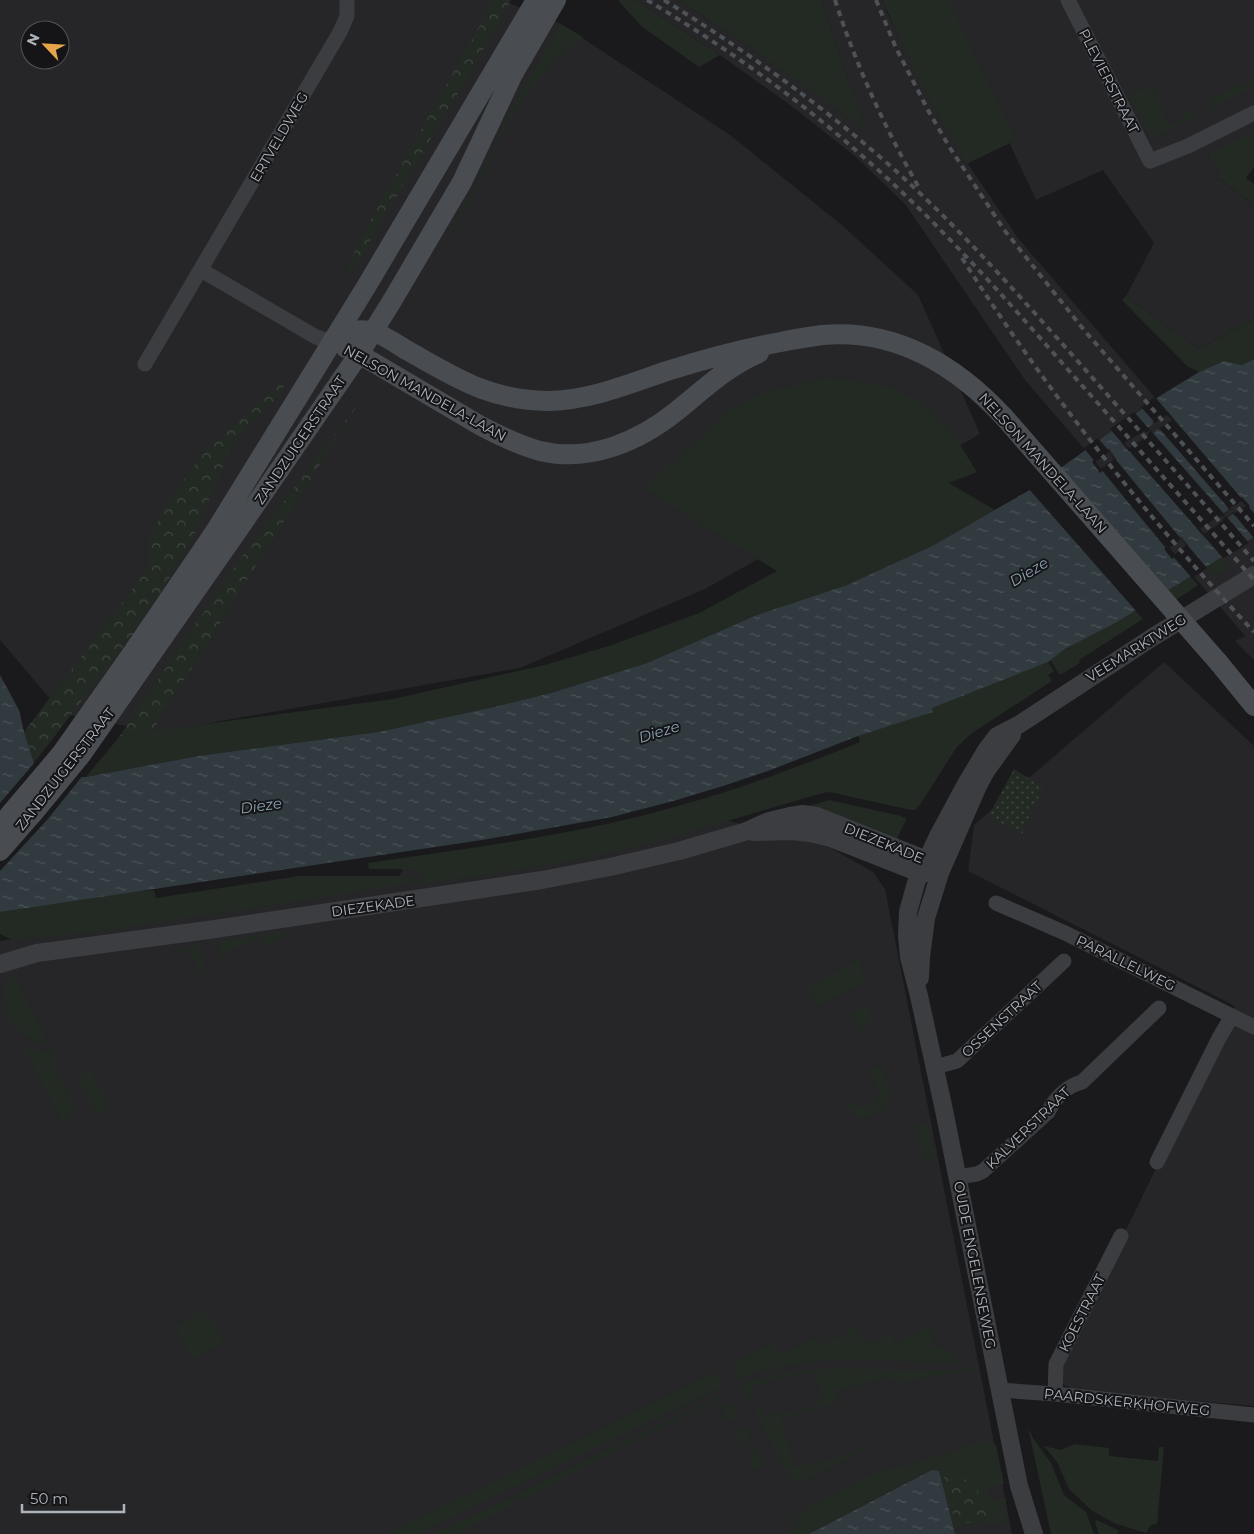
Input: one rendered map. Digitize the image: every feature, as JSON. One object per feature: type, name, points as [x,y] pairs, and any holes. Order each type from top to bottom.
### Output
[{"type":"main road","name":"ZANDZUIGERSTRAAT","points":[[0,826],[61,754],[131,656],[216,530],[332,342],[536,0]]},
{"type":"main road","name":"ZANDZUIGERSTRAAT","points":[[0,851],[81,755],[359,354],[462,182],[513,74],[556,0]]},
{"type":"main road","name":"NELSON MANDELA-LAAN","points":[[793,340],[749,358],[731,368],[662,422],[644,433],[606,450],[570,454],[543,451],[499,435],[359,354],[332,342],[340,336],[355,330],[373,331],[473,387],[506,397],[550,401],[570,400],[591,395],[724,353],[793,340],[822,335],[854,335],[884,340],[913,349],[942,364],[983,395],[1219,663],[1254,706]]},
{"type":"main road","name":"NELSON MANDELA-LAAN","points":[[1219,663],[1254,694]]},
{"type":"street","name":"ERTVELDWEG","points":[[145,364],[340,32],[347,16],[347,0]]},
{"type":"street","name":"PLEVIERSTRAAT","points":[[1068,0],[1150,161],[1188,146],[1254,113]]},
{"type":"street","points":[[201,270],[316,337],[332,342]]},
{"type":"street","name":"VEEMARKTWEG","points":[[924,866],[966,784],[987,748],[1001,733],[1020,724],[1254,575]]},
{"type":"street","name":"VEEMARKTWEG","points":[[940,873],[986,771],[1020,724]]},
{"type":"street","name":"DIEZEKADE","points":[[0,964],[37,953],[218,929],[542,880],[679,851],[744,832],[769,821],[803,814],[817,816],[940,873]]},
{"type":"street","name":"OUDE ENGELENSEWEG","points":[[924,866],[912,895],[907,920],[909,957],[935,1067],[1019,1486],[1034,1534]]},
{"type":"street","name":"OUDE ENGELENSEWEG","points":[[919,996],[926,918],[940,873]]},
{"type":"street","name":"PARALLELWEG","points":[[996,903],[1070,935],[1254,1027]]},
{"type":"street","name":"OSSENSTRAAT","points":[[935,1067],[957,1060],[1064,961]]},
{"type":"street","name":"KALVERSTRAAT","points":[[957,1177],[977,1174],[983,1171],[1048,1112],[1053,1102],[1072,1085],[1082,1082],[1159,1008]]},
{"type":"street","points":[[1158,1162],[1219,1038],[1232,1016]]},
{"type":"street","name":"KOESTRAAT","points":[[1055,1394],[1056,1364],[1121,1236]]},
{"type":"street","name":"PAARDSKERKHOFWEG","points":[[1000,1390],[1254,1415]]},
{"type":"street","points":[[1019,1486],[1019,1522],[1022,1534]]},
{"type":"shaded area","points":[[0,0],[502,0],[561,24],[730,135],[843,226],[918,295],[980,434],[705,589],[520,668],[159,732],[63,714],[0,640]]},
{"type":"shaded area","points":[[635,0],[678,0],[809,88],[868,133],[821,0],[882,0],[887,13],[966,161],[1018,238],[1254,513],[1254,660],[1235,641],[1246,637],[1025,380],[905,204],[856,157],[794,108],[720,55]]},
{"type":"shaded area","points":[[943,0],[1254,0],[1254,131],[1208,154],[1211,161],[1221,170],[1218,178],[1254,204],[1254,319],[1198,349],[1126,296],[1154,243],[1103,170],[1036,200]]},
{"type":"shaded area","points":[[1164,662],[1254,746],[1254,1406],[1074,1390],[1061,1383],[1065,1355],[1235,1006],[968,871],[974,825]]},
{"type":"shaded area","points":[[710,816],[829,847],[873,872],[885,889],[1012,1534],[955,1534],[932,1470],[809,1534],[0,1534],[0,941],[398,880],[404,866]]},
{"type":"green space","points":[[494,0],[511,0],[473,68],[350,274],[347,274],[351,259],[363,234]]},
{"type":"green space","points":[[618,0],[635,0],[720,55],[699,67],[641,26]]},
{"type":"green space","points":[[678,0],[821,0],[847,78],[869,134],[775,65]]},
{"type":"green space","points":[[882,0],[948,0],[1016,140],[967,164],[920,82]]},
{"type":"green space","points":[[561,24],[583,37],[553,62],[521,102],[499,141],[476,192],[449,237],[447,235],[472,193],[516,100]]},
{"type":"green space","points":[[1254,78],[1254,87],[1211,109],[1208,104],[1210,100],[1236,87],[1246,85]]},
{"type":"green space","points":[[1151,84],[1168,123],[1172,125],[1181,121],[1180,117],[1194,110],[1198,116],[1152,139],[1129,96],[1133,92],[1137,92]]},
{"type":"green space","points":[[1254,131],[1254,167],[1246,178],[1254,184],[1254,204],[1217,177],[1221,170],[1211,161],[1208,154]]},
{"type":"green space","points":[[1126,296],[1198,349],[1254,319],[1254,359],[1242,365],[1224,361],[1199,372],[1187,366],[1122,300]]},
{"type":"green space","points":[[824,378],[860,381],[890,387],[917,400],[950,429],[977,472],[949,483],[995,510],[934,545],[847,585],[757,615],[647,663],[551,693],[378,732],[198,756],[86,777],[119,737],[393,699],[545,665],[612,645],[699,613],[777,571],[643,488],[699,439],[726,412],[759,394]]},
{"type":"green space","points":[[285,379],[283,390],[270,405],[246,425],[229,452],[193,538],[147,616],[34,763],[24,732],[150,566],[149,538],[191,469],[207,450]]},
{"type":"green space","points":[[358,404],[152,731],[119,737],[240,559]]},
{"type":"green space","points":[[1222,557],[1231,567],[1214,576],[1205,566]]},
{"type":"green space","points":[[1190,576],[1198,585],[1176,600],[1167,591]]},
{"type":"green space","points":[[1135,610],[1143,619],[1079,660],[1080,663],[1060,675],[1050,660],[1070,646]]},
{"type":"green space","points":[[1048,662],[1054,671],[1048,675],[1052,681],[972,733],[956,748],[915,810],[829,792],[659,841],[569,861],[426,884],[420,873],[414,869],[369,869],[368,863],[485,846],[602,825],[724,792],[770,777],[860,742],[858,736],[932,712],[931,708]]},
{"type":"green space","points":[[1014,769],[1044,788],[1022,834],[988,817]]},
{"type":"green space","points":[[829,800],[901,816],[906,820],[896,841],[798,809]]},
{"type":"green space","points":[[299,876],[405,876],[411,878],[414,883],[103,931],[12,940],[0,934],[0,912],[126,892],[154,890],[156,898]]},
{"type":"green space","points":[[290,931],[284,936],[264,945],[259,936],[223,955],[228,965],[223,966],[219,941]]},
{"type":"green space","points":[[201,945],[205,976],[203,977],[189,949],[181,954],[177,948]]},
{"type":"green space","points":[[860,958],[864,982],[818,1006],[808,987]]},
{"type":"green space","points":[[14,975],[49,1044],[34,1039],[22,1032],[11,1022],[3,1009],[7,1007],[2,992],[4,984]]},
{"type":"green space","points":[[868,1004],[873,1024],[856,1032],[856,1020],[851,1017],[844,1017]]},
{"type":"green space","points":[[23,1047],[41,1051],[54,1052],[57,1059],[52,1062],[74,1106],[69,1118],[62,1122]]},
{"type":"green space","points":[[881,1063],[888,1085],[888,1102],[878,1112],[864,1119],[858,1117],[853,1113],[846,1101],[849,1100],[855,1105],[866,1107],[875,1101],[878,1091],[869,1071]]},
{"type":"green space","points":[[91,1070],[111,1108],[97,1115],[77,1077]]},
{"type":"green space","points":[[923,1122],[924,1125],[928,1124],[935,1156],[923,1158],[915,1124]]},
{"type":"green space","points":[[206,1308],[224,1342],[192,1360],[175,1326]]},
{"type":"green space","points":[[930,1325],[934,1348],[945,1346],[946,1351],[954,1354],[955,1363],[845,1360],[816,1362],[788,1365],[738,1379],[731,1365],[774,1343],[781,1355],[816,1337],[821,1346],[856,1327],[862,1341],[875,1343],[890,1334],[896,1344]]},
{"type":"green space","points":[[977,1367],[977,1370],[932,1376],[900,1384],[886,1377],[836,1391],[839,1402],[780,1419],[795,1468],[866,1448],[804,1481],[795,1480],[788,1475],[755,1411],[761,1407],[763,1418],[818,1406],[818,1396],[821,1395],[820,1384],[817,1384],[815,1373],[793,1376],[752,1386],[755,1397],[752,1398],[746,1394],[741,1385],[785,1373],[807,1370],[852,1368],[927,1371]]},
{"type":"green space","points":[[716,1372],[723,1386],[418,1534],[386,1534]]},
{"type":"green space","points":[[726,1392],[727,1394],[520,1501],[516,1495]]},
{"type":"green space","points":[[732,1403],[741,1418],[736,1421],[721,1417],[724,1407]]},
{"type":"green space","points":[[745,1426],[752,1441],[738,1449],[741,1440],[736,1438],[739,1429]]},
{"type":"green space","points":[[1028,1427],[1033,1438],[1051,1463],[1064,1495],[1086,1512],[1094,1534],[1051,1534]]},
{"type":"green space","points":[[986,1440],[987,1443],[996,1445],[1004,1484],[991,1488],[988,1496],[993,1500],[1006,1498],[1006,1503],[1000,1505],[1000,1509],[1005,1509],[1007,1521],[1005,1523],[983,1526],[982,1522],[954,1528],[939,1472],[932,1470],[809,1534],[784,1534],[800,1526],[800,1524],[790,1520],[804,1513],[806,1508],[873,1474],[959,1450],[958,1448]]},
{"type":"green space","points":[[1075,1444],[1109,1448],[1109,1456],[1158,1461],[1159,1447],[1164,1447],[1157,1524],[1151,1525],[1146,1533],[1116,1524],[1091,1510],[1069,1489],[1057,1462],[1044,1446],[1061,1450]]},
{"type":"green space","points":[[757,1450],[765,1465],[749,1473],[754,1459],[744,1456]]},
{"type":"green space","points":[[948,1473],[952,1473],[977,1485],[980,1502],[991,1514],[988,1517],[976,1522],[958,1524],[955,1522],[944,1479]]},
{"type":"green space","points":[[510,1498],[514,1505],[457,1534],[433,1534]]},
{"type":"green space","points":[[1097,1520],[1119,1532],[1117,1534],[1099,1534],[1095,1522]]},
{"type":"water","name":"Dieze","points":[[1254,359],[1254,537],[1117,622],[1065,649],[1048,662],[932,708],[933,712],[858,736],[768,771],[677,800],[612,817],[482,840],[0,912],[0,675],[19,710],[34,763],[48,776],[86,777],[198,756],[378,732],[551,693],[647,663],[757,615],[847,585],[934,545],[1033,488],[1163,394],[1199,372],[1224,361],[1242,365]],"holes":[[[1168,412],[1175,421],[1160,431],[1158,429],[1150,435],[1151,437],[1129,452],[1121,443],[1144,427],[1146,429],[1153,424],[1152,422]],[[1109,448],[1117,460],[1100,473],[1092,462]],[[1242,497],[1250,506],[1235,516],[1233,514],[1225,520],[1226,522],[1204,537],[1196,528],[1219,513],[1221,515],[1228,510],[1227,507]],[[1181,536],[1189,546],[1172,559],[1164,549]]]},
{"type":"water","points":[[932,1470],[939,1471],[955,1534],[809,1534]]},
{"type":"pier","points":[[1155,397],[1254,513],[1254,538],[1232,512],[1235,513],[1246,506],[1242,501],[1230,508],[1231,511],[1158,427],[1160,428],[1172,420],[1167,415],[1155,423],[1141,407]]},
{"type":"pier","points":[[1134,412],[1150,430],[1144,431],[1124,443],[1129,448],[1148,436],[1148,433],[1151,431],[1225,515],[1219,516],[1200,529],[1204,534],[1223,521],[1226,516],[1249,543],[1223,558],[1110,429]]},
{"type":"pier","points":[[1098,438],[1181,539],[1168,549],[1173,556],[1186,545],[1182,539],[1207,568],[1192,578],[1170,553],[1101,469],[1114,459],[1109,452],[1095,462],[1084,448]]},
{"type":"pier","points":[[1059,466],[1169,592],[1137,612],[1028,488]]},
{"type":"pier","points":[[36,761],[49,773],[84,774],[47,820],[0,871],[0,803]]},
{"type":"railway","points":[[647,0],[730,53],[784,92],[887,178],[940,229],[1015,309],[1254,580]]},
{"type":"railway","points":[[664,0],[760,63],[821,108],[908,182],[969,242],[1028,305],[1254,561]]},
{"type":"railway","points":[[835,0],[852,48],[872,95],[918,186]]},
{"type":"railway","points":[[876,0],[896,48],[929,112],[950,148],[1005,231],[1084,330],[1254,526]]},
{"type":"railway","points":[[962,258],[1028,357],[1099,452],[1175,543],[1254,632]]}]
